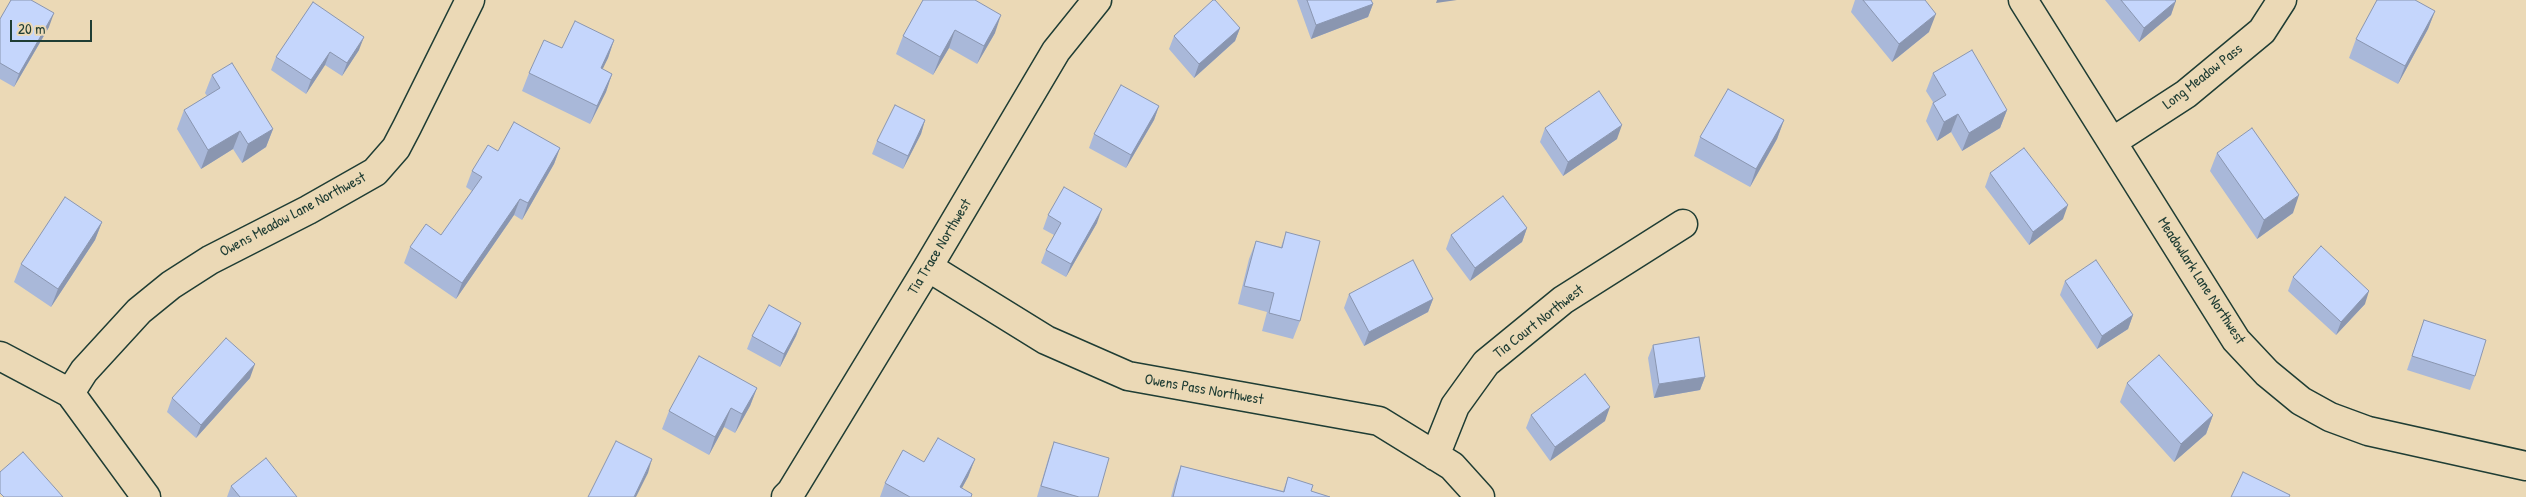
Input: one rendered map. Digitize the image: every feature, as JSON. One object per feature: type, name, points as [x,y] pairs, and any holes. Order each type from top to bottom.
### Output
[{"type":"street","name":"Owens Meadow Lane Northwest","points":[[70,393],[84,371],[138,311],[171,285],[210,260],[308,210],[375,172],[400,141],[470,0]]},
{"type":"street","name":"Tia Trace Northwest","points":[[786,497],[791,492],[928,267],[1056,51],[1098,0]]},
{"type":"street","name":"Meadowlark Lane Northwest","points":[[2022,0],[2236,340],[2267,373],[2301,401],[2330,417],[2368,431],[2526,466]]},
{"type":"street","name":"Long Meadow Pass","points":[[2112,142],[2186,94],[2262,31],[2282,0]]},
{"type":"street","name":"Tia Court Northwest","points":[[1435,456],[1455,406],[1486,363],[1563,300],[1683,224]]},
{"type":"street","name":"Owens Pass Northwest","points":[[928,267],[1046,340],[1128,376],[1378,421],[1452,466],[1480,497]]},
{"type":"street","points":[[0,356],[70,393],[146,497]]},
{"type":"building","points":[[11,0],[31,0],[54,13],[19,74],[0,63],[0,19]]},
{"type":"building","points":[[923,0],[975,0],[1001,15],[984,46],[955,30],[940,57],[903,36]]},
{"type":"building","points":[[1213,0],[1240,28],[1199,64],[1174,36]]},
{"type":"building","points":[[1307,0],[1371,0],[1373,4],[1316,25]]},
{"type":"building","points":[[1863,0],[1925,0],[1936,14],[1899,44]]},
{"type":"building","points":[[2121,0],[2175,0],[2176,1],[2144,28]]},
{"type":"building","points":[[2377,0],[2415,0],[2435,11],[2405,66],[2356,39]]},
{"type":"building","points":[[313,2],[364,37],[347,63],[330,52],[311,80],[276,57]]},
{"type":"building","points":[[575,21],[614,40],[601,68],[612,74],[597,106],[529,73],[544,40],[562,48]]},
{"type":"building","points":[[1972,50],[2007,110],[1969,133],[1958,114],[1944,122],[1933,103],[1946,95],[1933,73]]},
{"type":"building","points":[[232,63],[273,129],[248,144],[240,131],[208,150],[184,110],[220,88],[212,75]]},
{"type":"building","points":[[1121,85],[1159,106],[1131,155],[1094,134]]},
{"type":"building","points":[[1728,89],[1784,120],[1756,169],[1700,137]]},
{"type":"building","points":[[1599,91],[1622,125],[1568,162],[1545,128]]},
{"type":"building","points":[[895,105],[925,120],[908,156],[877,141]]},
{"type":"building","points":[[514,122],[560,148],[528,203],[520,199],[462,283],[410,247],[426,224],[441,235],[482,177],[472,171],[488,145],[498,151]]},
{"type":"building","points":[[2252,128],[2299,195],[2264,220],[2217,153]]},
{"type":"building","points":[[2024,148],[2068,205],[2033,232],[1990,173]]},
{"type":"building","points":[[1064,187],[1102,209],[1071,264],[1046,250],[1061,223],[1048,215]]},
{"type":"building","points":[[1503,196],[1527,228],[1475,268],[1451,235]]},
{"type":"building","points":[[65,197],[102,222],[58,289],[21,264]]},
{"type":"building","points":[[1286,232],[1320,241],[1300,321],[1269,313],[1274,293],[1244,286],[1256,241],[1282,248]]},
{"type":"building","points":[[2321,246],[2369,291],[2341,322],[2293,277]]},
{"type":"building","points":[[1413,260],[1433,299],[1369,332],[1349,294]]},
{"type":"building","points":[[2096,260],[2133,315],[2102,336],[2065,281]]},
{"type":"building","points":[[769,305],[801,323],[784,354],[752,336]]},
{"type":"building","points":[[2424,320],[2486,340],[2475,376],[2412,356]]},
{"type":"building","points":[[1699,337],[1705,377],[1659,384],[1653,345]]},
{"type":"building","points":[[226,338],[255,364],[201,425],[172,398]]},
{"type":"building","points":[[2159,355],[2213,415],[2181,444],[2127,383]]},
{"type":"building","points":[[699,356],[757,388],[742,414],[731,408],[715,437],[669,411]]},
{"type":"building","points":[[1585,374],[1610,407],[1555,447],[1531,415]]},
{"type":"building","points":[[938,438],[975,459],[960,487],[972,494],[971,497],[910,497],[885,483],[903,450],[924,462]]},
{"type":"building","points":[[616,441],[652,459],[634,497],[588,497]]},
{"type":"building","points":[[1054,442],[1109,458],[1098,497],[1079,497],[1041,486]]},
{"type":"building","points":[[23,452],[63,497],[4,497],[0,493],[0,472]]},
{"type":"building","points":[[266,458],[297,497],[240,497],[231,486]]},
{"type":"building","points":[[1181,466],[1284,492],[1288,477],[1313,485],[1311,491],[1330,497],[1173,497]]},
{"type":"building","points":[[2243,472],[2290,495],[2289,497],[2231,497]]}]
